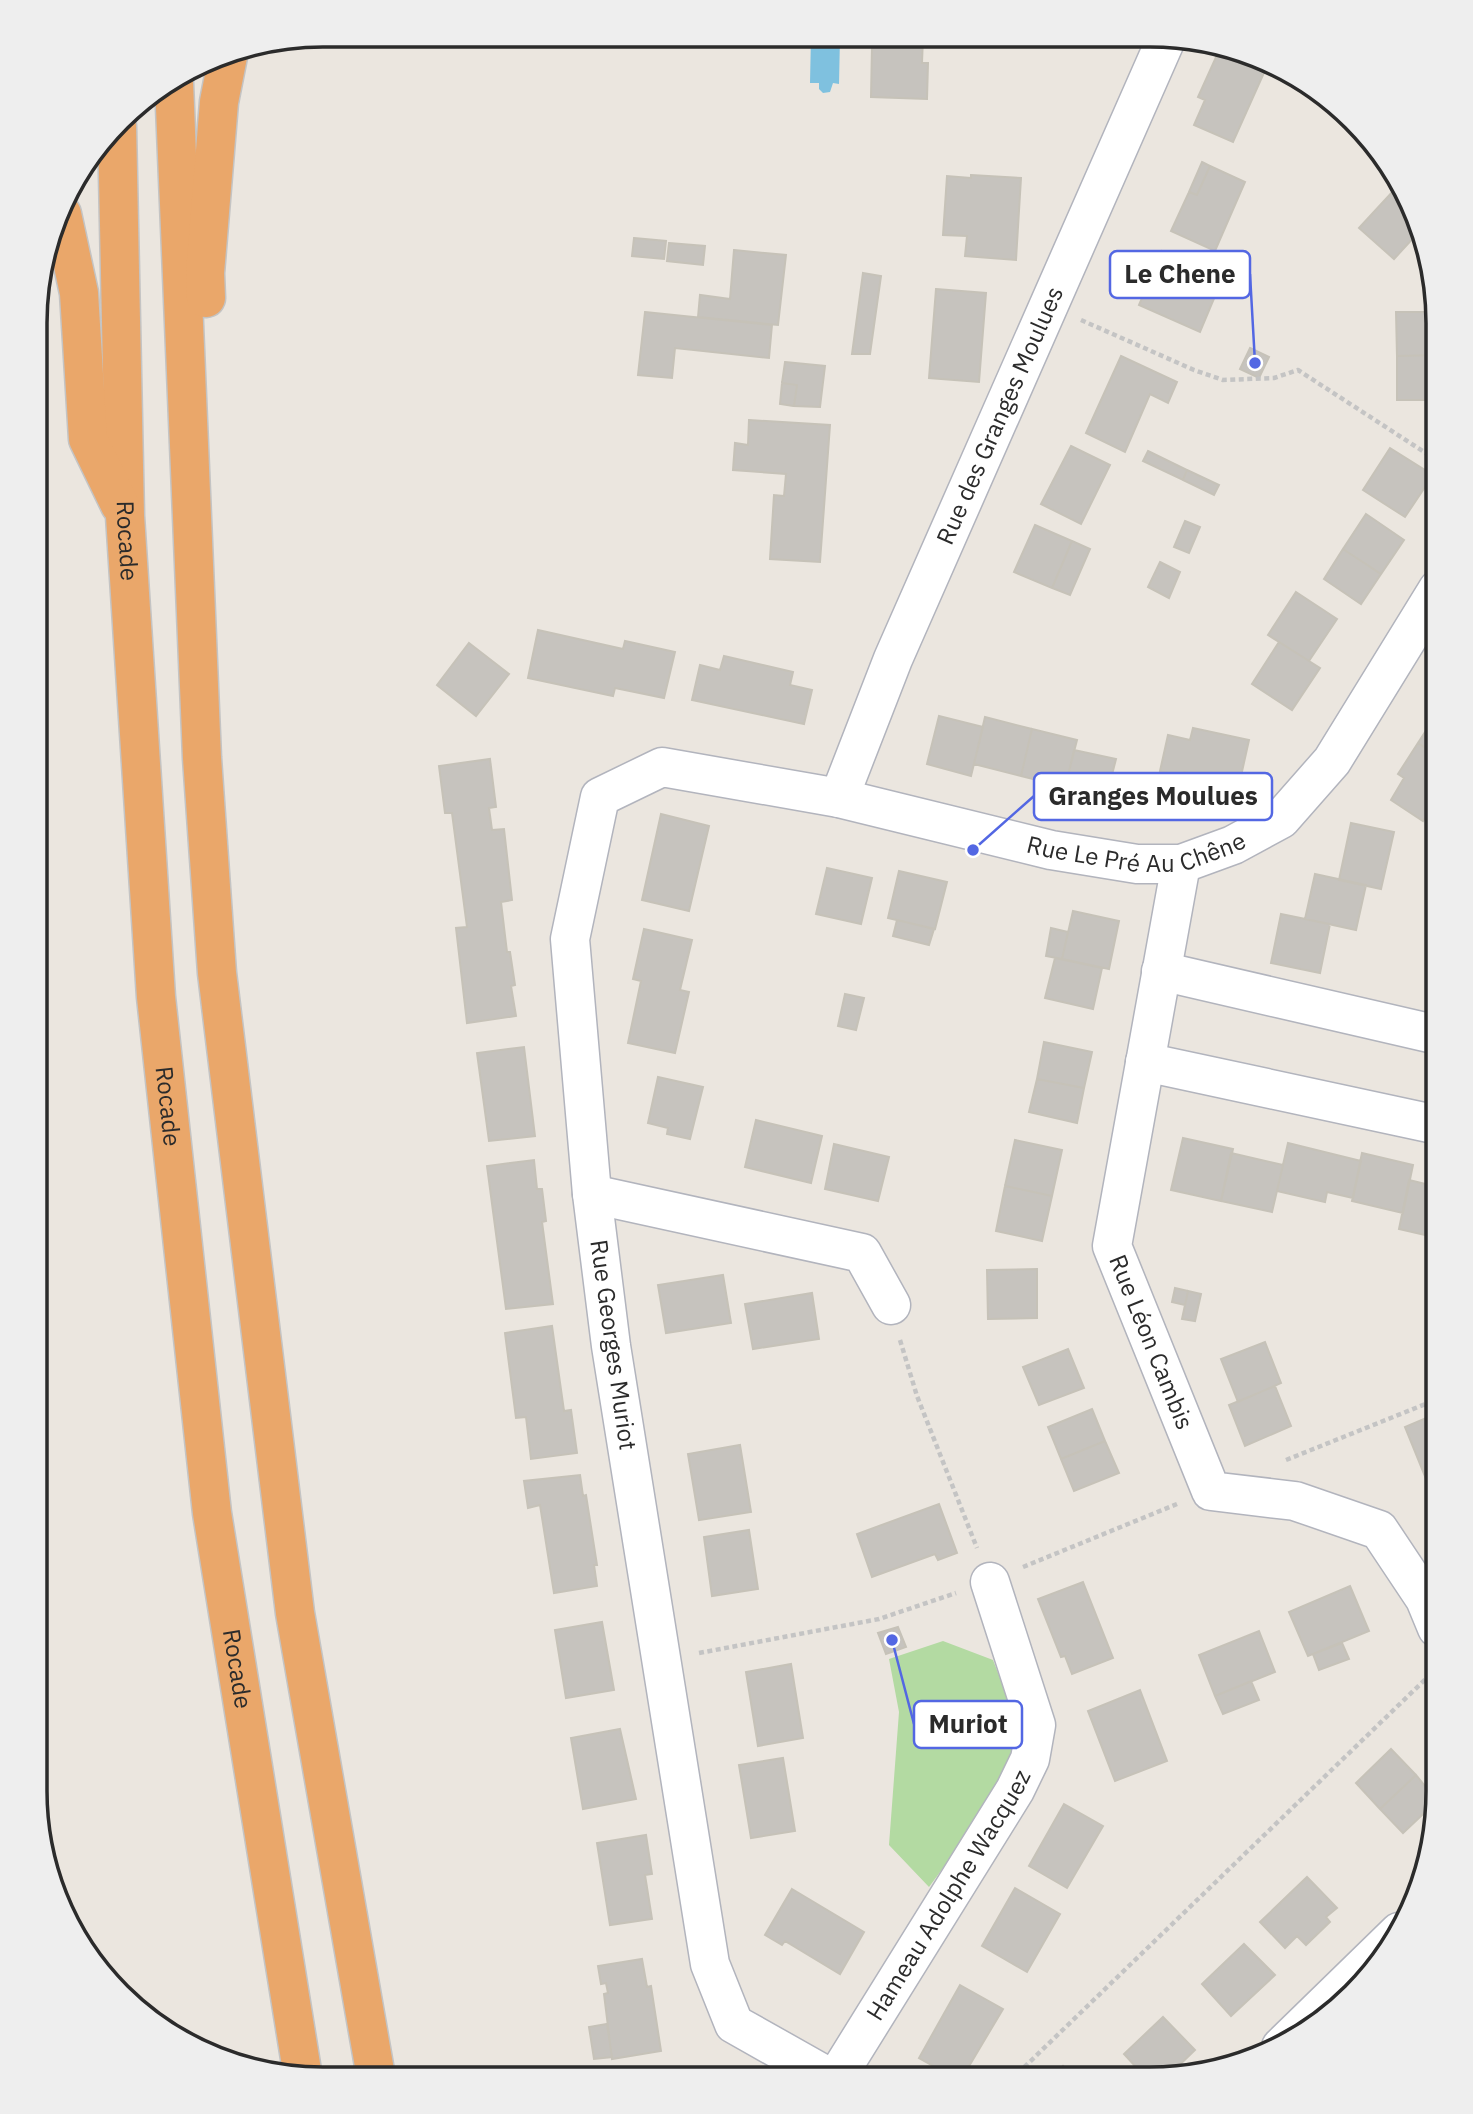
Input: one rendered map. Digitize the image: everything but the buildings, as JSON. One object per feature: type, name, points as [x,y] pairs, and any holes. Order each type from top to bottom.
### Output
[{"type":"highway","points":[[202,758],[208,500],[205,273],[219,102],[226,65]]},
{"type":"highway","points":[[174,91],[202,758],[217,973],[295,1613],[374,2067]]},
{"type":"highway","name":"Rocade","points":[[117,140],[125,516],[156,997],[212,1513],[301,2066]]},
{"type":"highway","points":[[65,226],[79,293],[88,439],[125,516]]},
{"type":"street","name":"Rue des Granges Moulues","points":[[839,798],[893,659],[1162,48]]},
{"type":"street","name":"Rue Le Pré Au Chêne","points":[[839,798],[1051,850],[1137,864],[1181,864],[1233,845],[1281,819],[1332,761],[1426,608]]},
{"type":"street","name":"Rue Georges Muriot","points":[[810,2067],[734,2024],[710,1964],[611,1346],[592,1194],[570,939],[600,797],[662,767],[839,798]]},
{"type":"street","name":"Rue Léon Cambis","points":[[1181,864],[1112,1246],[1211,1491]]},
{"type":"street","points":[[1161,971],[1426,1032]]},
{"type":"street","points":[[1145,1062],[1426,1122]]},
{"type":"street","points":[[592,1194],[863,1253],[891,1305]]},
{"type":"street","points":[[1211,1491],[1295,1501],[1380,1530],[1426,1599]]},
{"type":"street","name":"Hameau Adolphe Wacquez","points":[[842,2067],[1014,1790],[1030,1759],[1036,1725],[990,1582]]},
{"type":"street","points":[[1326,2003],[1357,1973]]},
{"type":"path","points":[[1049,305],[1194,370],[1223,380],[1274,378],[1298,370],[1426,453]]},
{"type":"path","points":[[891,1305],[916,1396],[990,1582]]},
{"type":"path","points":[[1273,1465],[1426,1403]]},
{"type":"path","points":[[661,1660],[879,1619],[990,1582],[1211,1491]]},
{"type":"path","points":[[1024,2067],[1426,1679]]},
{"type":"green space","points":[[943,1641],[993,1660],[1017,1722],[1009,1762],[965,1838],[929,1887],[889,1845],[899,1712],[889,1659]]},
{"type":"water","points":[[811,47],[840,47],[839,84],[833,83],[830,92],[823,93],[819,89],[819,83],[810,83]]},
{"type":"place","name":"Le Chene","points":[[1255,363]]},
{"type":"place","name":"Granges Moulues","points":[[973,850]]},
{"type":"place","name":"Muriot","points":[[892,1640]]}]
